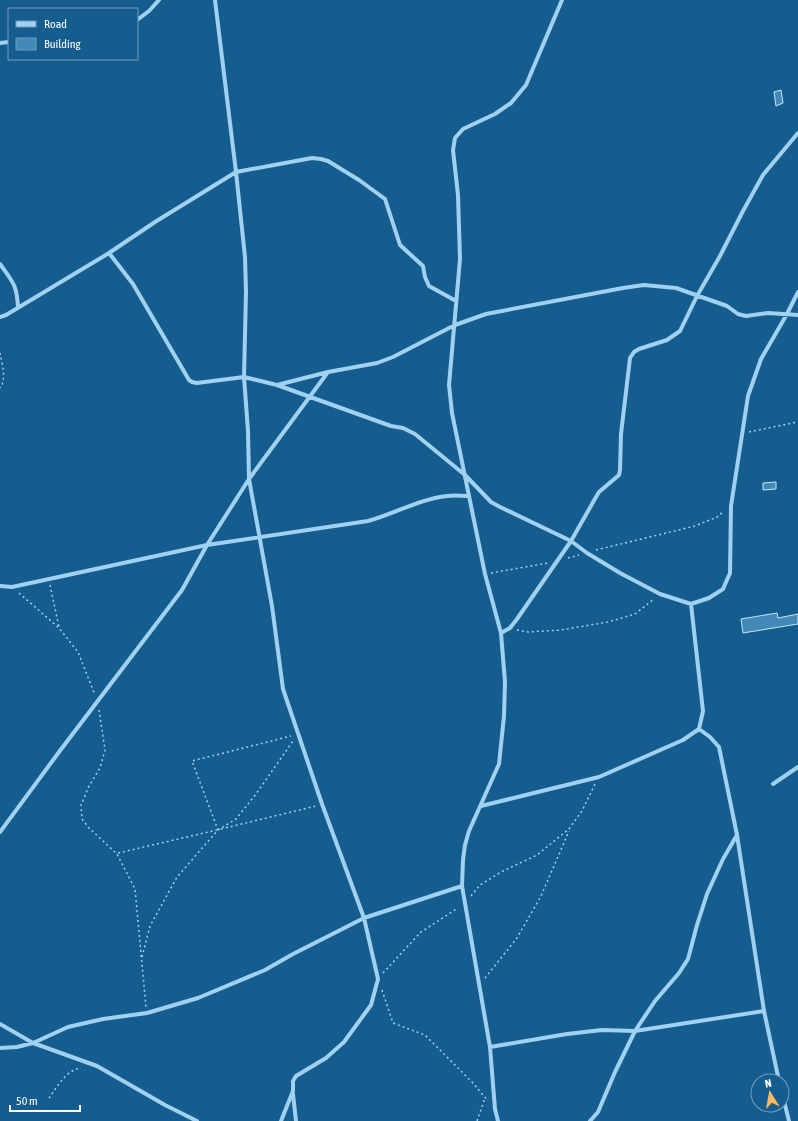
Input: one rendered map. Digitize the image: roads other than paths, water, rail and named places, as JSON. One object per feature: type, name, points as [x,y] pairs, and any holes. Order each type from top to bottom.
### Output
[{"type":"street","points":[[138,19],[149,11],[159,0]]},
{"type":"street","points":[[215,0],[236,172],[245,271],[244,377],[248,432],[249,479],[272,606],[283,689],[322,804],[364,918],[378,979],[371,1005],[344,1042],[326,1058],[296,1076],[293,1081],[296,1121]]},
{"type":"street","points":[[498,1121],[495,1108],[490,1047],[462,886],[463,860],[469,831],[499,764],[504,716],[505,682],[501,633],[485,574],[452,413],[449,385],[460,259],[458,195],[453,150],[454,138],[463,129],[495,114],[511,103],[526,85],[562,0]]},
{"type":"street","points":[[501,633],[510,628],[558,561],[596,497],[619,474],[621,434],[630,358],[634,352],[639,349],[667,340],[675,336],[680,331],[697,296],[763,175],[798,133]]},
{"type":"street","points":[[0,317],[18,308],[109,253],[155,222],[236,172],[312,158],[321,159],[334,165],[359,180],[385,199],[400,245],[423,266],[425,277],[429,286],[456,301]]},
{"type":"street","points":[[109,253],[133,284],[189,380],[192,382],[197,383],[244,377],[277,385],[308,398],[391,426],[403,428],[415,434],[465,475],[491,502],[571,541],[587,553],[620,573],[660,594],[691,604],[709,598],[723,589],[730,573],[731,506],[748,396],[761,359],[798,292]]},
{"type":"street","points":[[0,264],[14,282],[18,308]]},
{"type":"street","points":[[277,385],[328,372],[377,363],[393,357],[455,325],[486,314],[623,288],[644,286],[676,288],[727,306],[738,314],[746,316],[768,313],[798,315]]},
{"type":"street","points":[[0,832],[182,590],[207,545],[249,479],[328,372]]},
{"type":"street","points":[[0,586],[12,587],[207,545],[368,521],[385,516],[402,508],[426,501],[448,496],[469,496]]},
{"type":"street","points":[[481,806],[599,777],[683,740],[699,729],[703,711],[691,604]]},
{"type":"street","points":[[699,729],[710,737],[719,747],[737,835],[764,1011],[777,1073]]},
{"type":"street","points":[[773,784],[798,767]]},
{"type":"street","points":[[590,1121],[598,1112],[614,1072],[635,1031],[655,1001],[679,973],[688,959],[707,894],[723,859],[737,835]]},
{"type":"street","points":[[0,1048],[33,1044],[68,1027],[102,1019],[147,1013],[198,998],[265,970],[364,918],[462,886]]},
{"type":"street","points":[[490,1047],[567,1034],[602,1030],[635,1031],[764,1011]]},
{"type":"street","points":[[0,1024],[33,1044],[97,1066],[165,1105],[197,1121]]},
{"type":"street","points":[[281,1121],[293,1091]]}]
